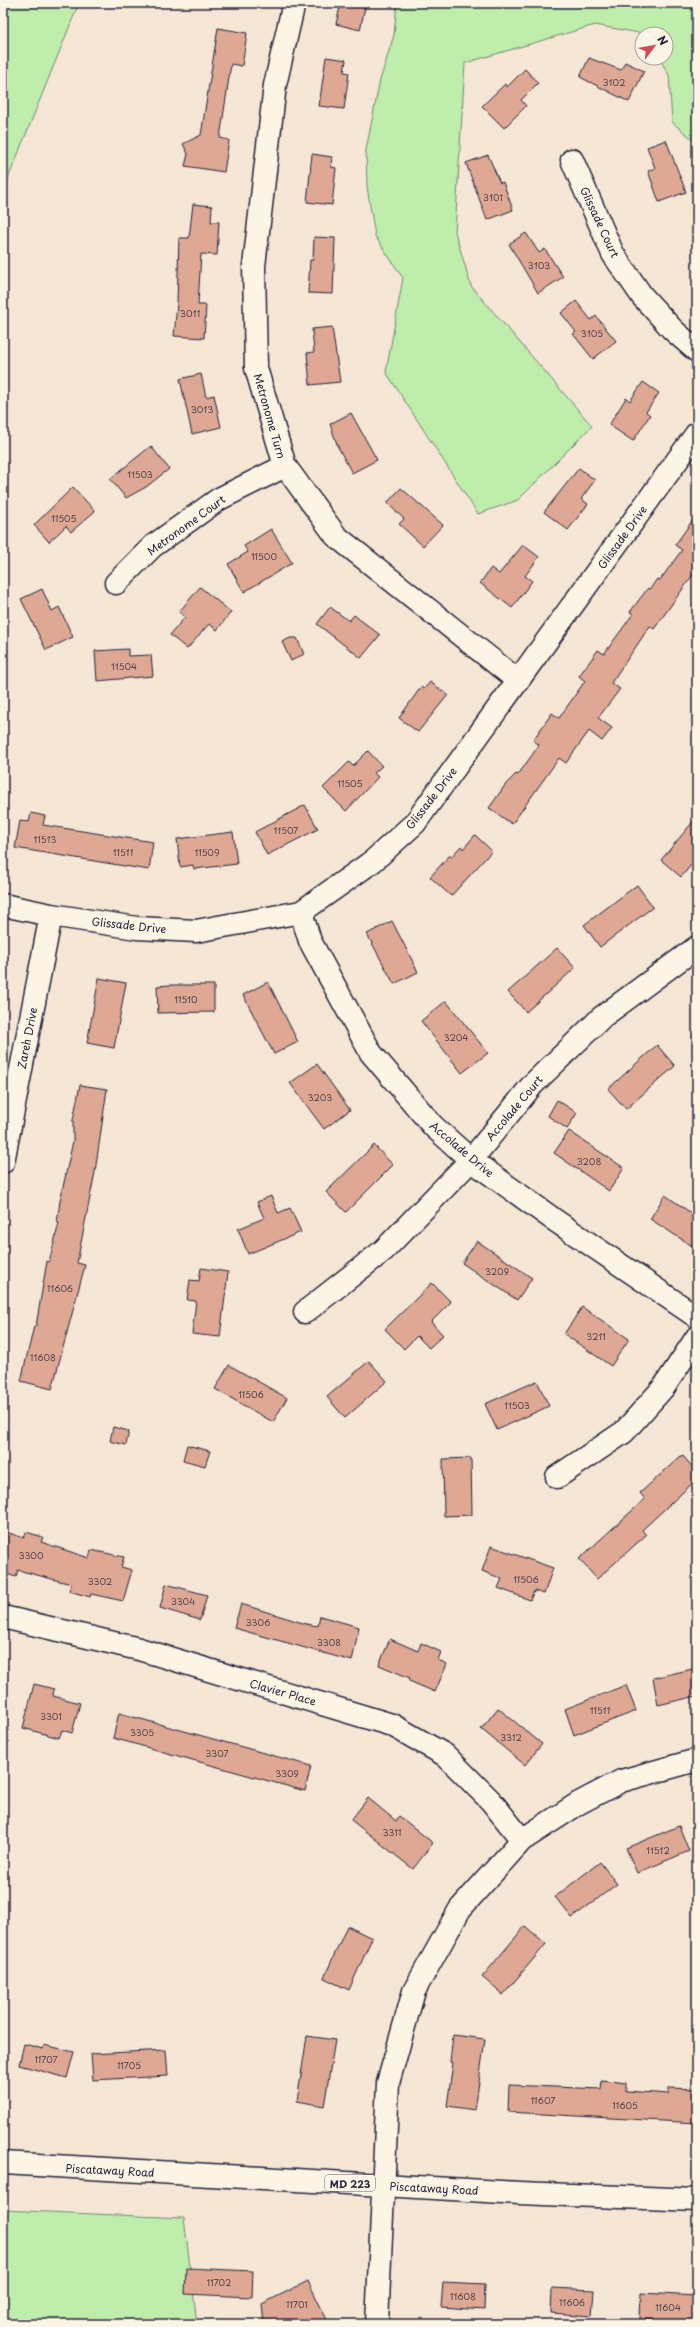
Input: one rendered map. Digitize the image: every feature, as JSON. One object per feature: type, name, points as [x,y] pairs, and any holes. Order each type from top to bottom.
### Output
[{"type":"street","name":"Metronome Turn","points":[[294,3],[275,85],[254,266],[256,368],[285,466],[336,536],[517,680]]},
{"type":"street","name":"Glissade Court","points":[[572,160],[613,254],[642,296],[673,330],[697,351]]},
{"type":"street","name":"Glissade Drive","points":[[3,905],[51,915],[137,928],[196,931],[301,912],[373,861],[415,822],[697,433]]},
{"type":"street","name":"Metronome Court","points":[[116,583],[153,546],[219,499],[285,466]]},
{"type":"street","name":"Accolade Drive","points":[[301,912],[310,941],[371,1053],[433,1126],[471,1160],[552,1219],[697,1317]]},
{"type":"street","name":"Zareh Drive","points":[[3,1162],[51,915]]},
{"type":"street","name":"Accolade Court","points":[[305,1312],[384,1250],[471,1160],[533,1084],[602,1017],[697,947]]},
{"type":"street","points":[[557,1477],[624,1432],[664,1387],[697,1337]]},
{"type":"street","name":"Clavier Place","points":[[3,1617],[139,1649],[392,1725],[445,1755],[492,1801],[522,1840]]},
{"type":"street","points":[[377,2324],[388,2083],[414,1991],[460,1909],[522,1840],[579,1803],[621,1781],[697,1760]]},
{"type":"street","name":"Piscataway Road","points":[[3,2163],[384,2185],[697,2200]]},
{"type":"green space","points":[[3,3],[79,3],[3,191]]},
{"type":"green space","points":[[397,3],[690,3],[697,8],[697,143],[672,122],[669,75],[664,66],[674,66],[674,26],[634,26],[634,32],[595,25],[465,63],[455,232],[471,286],[592,426],[518,500],[478,514],[386,372],[403,278],[375,236],[367,187],[366,150],[380,80],[394,35]]},
{"type":"green space","points":[[3,2210],[184,2218],[197,2324],[3,2324]]},
{"type":"building","points":[[341,3],[366,3],[360,30],[336,24]]},
{"type":"building","points":[[218,28],[247,33],[242,66],[231,64],[220,138],[229,140],[224,172],[185,166],[188,154],[183,144],[201,135]]},
{"type":"building","points":[[326,57],[346,60],[344,72],[349,73],[344,109],[319,106]]},
{"type":"building","points":[[589,58],[621,70],[625,62],[644,71],[629,102],[580,77]]},
{"type":"building","points":[[525,69],[538,83],[521,100],[526,106],[504,128],[482,106],[505,84],[507,87]]},
{"type":"building","points":[[666,140],[686,192],[659,202],[648,171],[655,168],[647,147]]},
{"type":"building","points":[[312,154],[332,157],[331,167],[336,168],[332,205],[307,202]]},
{"type":"building","points":[[488,155],[500,183],[503,182],[513,210],[487,220],[466,163]]},
{"type":"building","points":[[193,204],[212,206],[211,222],[219,222],[217,255],[201,254],[198,305],[206,305],[204,338],[174,336],[177,304],[179,238],[189,238]]},
{"type":"building","points":[[526,233],[539,253],[545,249],[563,277],[538,293],[509,244]]},
{"type":"building","points":[[314,237],[335,238],[333,294],[308,293],[310,260],[313,260]]},
{"type":"building","points":[[576,301],[591,320],[596,316],[616,341],[593,359],[573,334],[576,332],[561,313]]},
{"type":"building","points":[[332,327],[340,382],[310,385],[307,353],[314,352],[312,329]]},
{"type":"building","points":[[201,374],[206,397],[214,395],[221,427],[192,434],[180,379]]},
{"type":"building","points":[[643,382],[659,393],[646,412],[650,415],[633,441],[609,425],[626,398],[630,401]]},
{"type":"building","points":[[351,413],[377,460],[352,473],[338,447],[330,424]]},
{"type":"building","points":[[151,446],[169,469],[146,487],[126,498],[110,479]]},
{"type":"building","points":[[579,468],[595,480],[581,499],[588,504],[568,530],[544,512]]},
{"type":"building","points":[[73,487],[95,511],[71,532],[66,526],[49,542],[34,525]]},
{"type":"building","points":[[401,488],[443,525],[423,546],[399,524],[404,519],[387,503]]},
{"type":"building","points":[[697,514],[697,569],[654,629],[650,626],[611,683],[620,689],[598,718],[612,728],[602,741],[589,731],[566,763],[559,758],[512,824],[489,808],[506,784],[516,774],[518,775],[539,745],[533,740],[552,713],[559,718],[585,681],[579,676],[598,650],[604,654],[633,614],[630,612],[648,588],[650,589],[657,579],[660,580],[682,550],[675,545]]},
{"type":"building","points":[[271,529],[292,563],[244,592],[228,564],[248,552],[244,546]]},
{"type":"building","points":[[523,545],[539,557],[525,576],[532,581],[512,608],[480,583],[491,568],[499,574]]},
{"type":"building","points":[[200,587],[231,612],[217,630],[209,624],[187,649],[170,635],[185,617],[179,612]]},
{"type":"building","points":[[42,589],[52,611],[59,607],[73,637],[46,650],[21,599]]},
{"type":"building","points":[[330,607],[349,621],[354,615],[380,635],[361,658],[317,624]]},
{"type":"building","points":[[290,638],[297,638],[304,654],[291,661],[282,642]]},
{"type":"building","points":[[128,649],[128,656],[151,655],[153,676],[97,681],[95,651]]},
{"type":"building","points":[[430,682],[448,695],[418,732],[399,718],[421,687],[424,689]]},
{"type":"building","points":[[368,751],[382,766],[374,773],[378,777],[346,811],[323,788],[349,762],[353,766]]},
{"type":"building","points":[[305,805],[318,829],[267,855],[255,832]]},
{"type":"building","points":[[31,813],[45,816],[43,825],[153,842],[149,870],[15,848],[20,821],[29,822]]},
{"type":"building","points":[[697,817],[697,858],[681,877],[661,860]]},
{"type":"building","points":[[233,832],[237,864],[194,869],[193,865],[180,867],[177,839]]},
{"type":"building","points":[[475,835],[492,851],[451,896],[430,877],[450,855],[451,857],[461,846],[463,849]]},
{"type":"building","points":[[637,885],[653,907],[600,947],[584,925]]},
{"type":"building","points":[[392,921],[418,972],[394,984],[367,934]]},
{"type":"building","points":[[557,948],[575,968],[526,1012],[508,992]]},
{"type":"building","points":[[99,978],[126,983],[114,1048],[87,1043]]},
{"type":"building","points":[[268,982],[298,1042],[274,1054],[243,995]]},
{"type":"building","points":[[214,985],[214,1012],[158,1013],[157,986]]},
{"type":"building","points":[[446,1001],[488,1053],[462,1073],[421,1021]]},
{"type":"building","points":[[657,1045],[675,1066],[626,1109],[608,1089]]},
{"type":"building","points":[[317,1064],[350,1110],[324,1129],[290,1083]]},
{"type":"building","points":[[80,1085],[107,1089],[95,1172],[77,1263],[85,1265],[52,1389],[21,1381],[34,1326],[36,1326],[47,1261],[49,1262],[59,1223],[57,1222],[60,1201],[73,1141],[73,1120]]},
{"type":"building","points":[[557,1100],[577,1113],[567,1129],[548,1116]]},
{"type":"building","points":[[569,1131],[624,1168],[609,1191],[554,1153]]},
{"type":"building","points":[[374,1145],[393,1165],[346,1212],[326,1192]]},
{"type":"building","points":[[665,1195],[697,1217],[697,1249],[650,1219]]},
{"type":"building","points":[[271,1196],[278,1213],[290,1208],[301,1232],[248,1254],[238,1229],[264,1218],[257,1202]]},
{"type":"building","points":[[477,1241],[532,1278],[517,1300],[462,1263]]},
{"type":"building","points":[[201,1268],[228,1272],[220,1337],[192,1334],[196,1301],[187,1300],[190,1280],[199,1281]]},
{"type":"building","points":[[432,1283],[451,1302],[431,1322],[443,1335],[429,1348],[417,1336],[404,1349],[385,1329]]},
{"type":"building","points":[[582,1307],[629,1339],[611,1366],[564,1334]]},
{"type":"building","points":[[369,1361],[387,1381],[345,1418],[327,1397]]},
{"type":"building","points":[[229,1365],[287,1398],[273,1422],[215,1389]]},
{"type":"building","points":[[537,1381],[549,1406],[497,1430],[485,1404]]},
{"type":"building","points":[[113,1427],[129,1431],[126,1445],[110,1441]]},
{"type":"building","points":[[187,1445],[210,1451],[205,1466],[183,1460]]},
{"type":"building","points":[[682,1455],[697,1472],[697,1479],[642,1530],[646,1535],[597,1579],[579,1559],[645,1499],[640,1493]]},
{"type":"building","points":[[471,1458],[472,1515],[444,1516],[443,1459]]},
{"type":"building","points":[[3,1531],[24,1538],[26,1532],[43,1537],[41,1542],[89,1558],[91,1550],[124,1557],[121,1567],[132,1570],[123,1601],[91,1594],[90,1597],[69,1591],[71,1584],[18,1570],[16,1577],[3,1573]]},
{"type":"building","points":[[491,1546],[553,1568],[544,1594],[534,1591],[530,1600],[498,1588],[502,1579],[482,1571]]},
{"type":"building","points":[[166,1584],[207,1595],[200,1620],[160,1608]]},
{"type":"building","points":[[241,1604],[306,1624],[318,1626],[320,1616],[359,1627],[352,1661],[234,1628]]},
{"type":"building","points":[[390,1639],[418,1651],[421,1643],[441,1652],[438,1660],[447,1664],[435,1692],[409,1681],[410,1678],[379,1665]]},
{"type":"building","points":[[697,1668],[697,1696],[658,1705],[653,1678]]},
{"type":"building","points":[[34,1684],[54,1689],[53,1696],[80,1703],[72,1733],[62,1730],[59,1738],[23,1728]]},
{"type":"building","points":[[626,1685],[636,1711],[574,1735],[565,1709]]},
{"type":"building","points":[[498,1708],[542,1744],[525,1765],[481,1729]]},
{"type":"building","points":[[119,1713],[311,1766],[305,1791],[113,1738]]},
{"type":"building","points":[[368,1798],[396,1821],[399,1816],[433,1843],[413,1869],[351,1820]]},
{"type":"building","points":[[679,1826],[689,1851],[637,1873],[626,1848]]},
{"type":"building","points":[[600,1862],[617,1884],[572,1918],[555,1897]]},
{"type":"building","points":[[347,1926],[372,1938],[349,1990],[324,1978]]},
{"type":"building","points":[[525,1926],[546,1944],[503,1995],[482,1977]]},
{"type":"building","points":[[453,2035],[485,2039],[475,2110],[447,2106],[453,2063],[450,2062]]},
{"type":"building","points":[[307,2036],[335,2040],[324,2106],[297,2101]]},
{"type":"building","points":[[24,2044],[43,2049],[44,2045],[74,2052],[67,2078],[19,2065]]},
{"type":"building","points":[[166,2050],[168,2076],[93,2080],[91,2054]]},
{"type":"building","points":[[602,2080],[626,2083],[626,2091],[669,2094],[669,2088],[697,2089],[697,2123],[508,2112],[509,2085],[601,2089]]},
{"type":"building","points":[[186,2268],[253,2271],[252,2297],[185,2294]]},
{"type":"building","points":[[308,2281],[329,2324],[264,2324],[262,2304]]},
{"type":"building","points":[[443,2282],[485,2284],[484,2310],[441,2307]]},
{"type":"building","points":[[552,2288],[594,2290],[592,2316],[551,2313]]},
{"type":"building","points":[[641,2293],[696,2296],[694,2322],[640,2319]]}]
